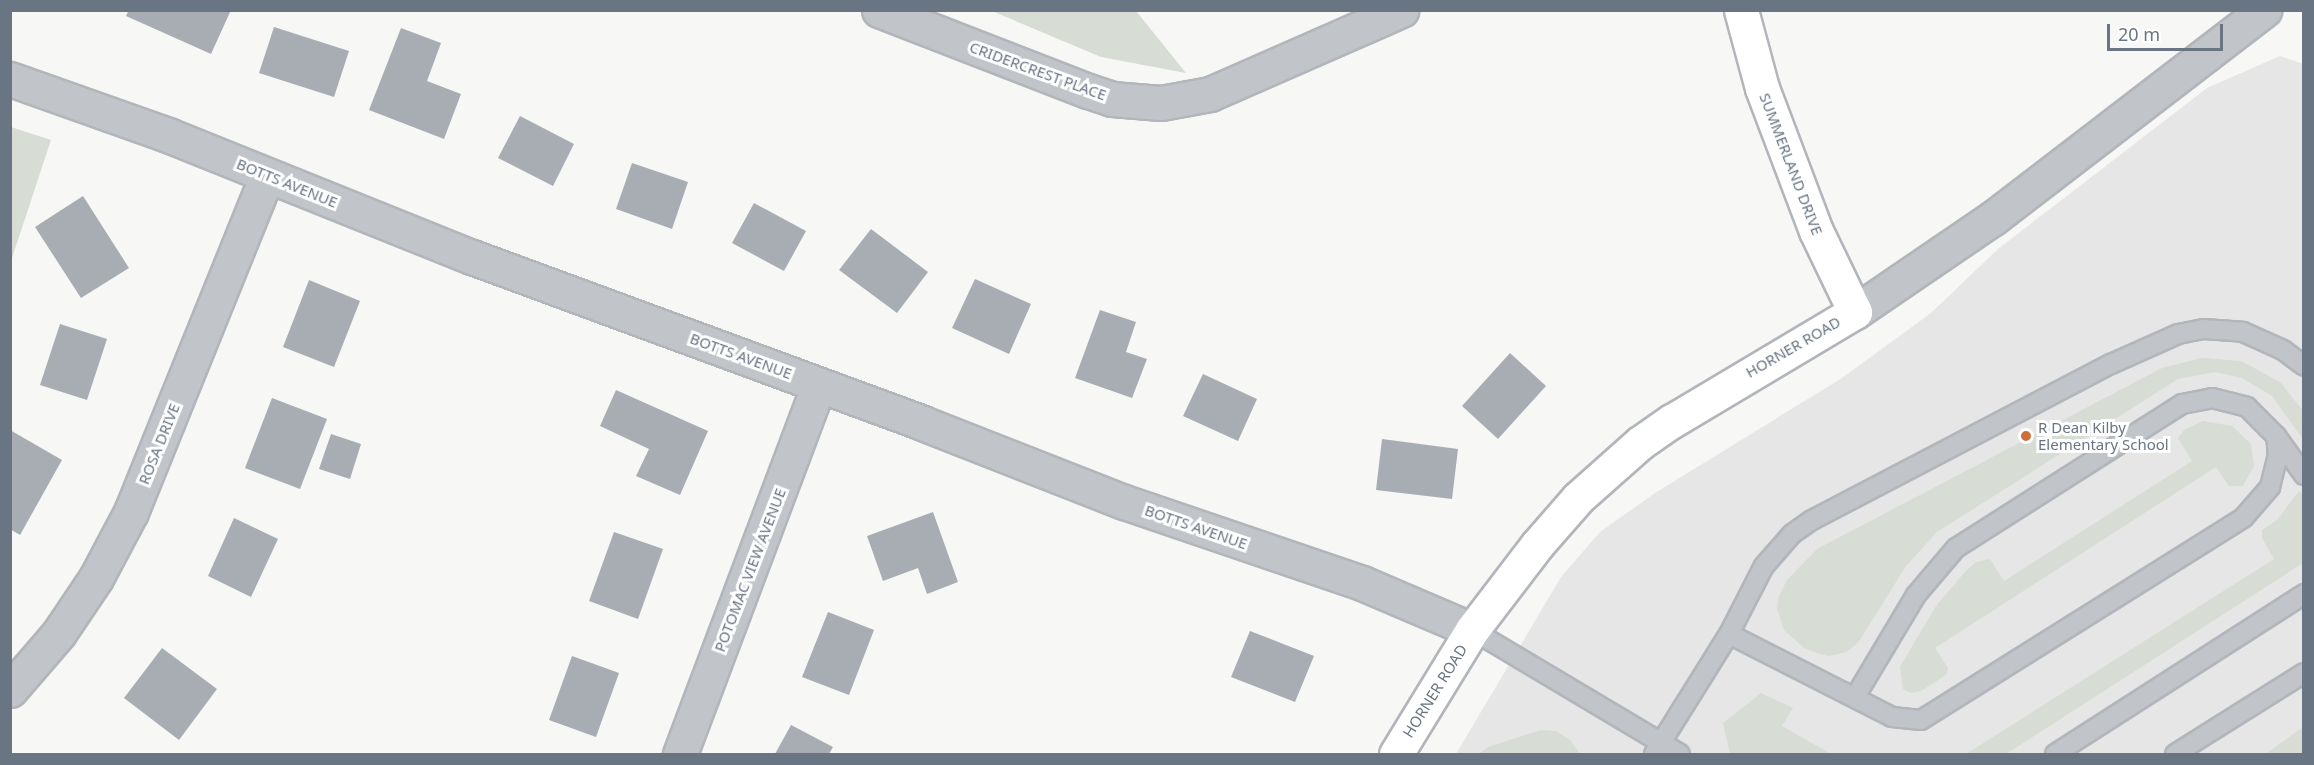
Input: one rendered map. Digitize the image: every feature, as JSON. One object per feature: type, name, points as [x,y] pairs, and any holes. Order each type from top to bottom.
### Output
[{"type":"main road","name":"SUMMERLAND DRIVE","points":[[1742,10],[1762,88],[1816,231],[1855,312]]},
{"type":"main road","name":"HORNER ROAD","points":[[1396,754],[1472,630],[1537,544],[1578,498],[1632,450],[1717,392],[1855,312]]},
{"type":"street","name":"CRIDERCREST PLACE","points":[[879,10],[1088,92],[1112,99],[1161,103],[1210,94],[1401,10]]},
{"type":"street","name":"HORNER ROAD","points":[[1855,312],[1992,218],[2245,16]]},
{"type":"street","name":"BOTTS AVENUE","points":[[10,79],[168,135],[472,257],[819,385],[1124,502],[1362,583],[1472,630]]},
{"type":"street","name":"ROSA DRIVE","points":[[10,690],[60,633],[96,578],[131,512],[267,176]]},
{"type":"street","name":"POTOMAC VIEW AVENUE","points":[[680,754],[819,385]]},
{"type":"lane","points":[[1658,747],[1729,634],[1764,566],[1801,527],[2159,341],[2204,329],[2225,329],[2262,339],[2304,366]]},
{"type":"lane","points":[[1855,698],[1916,595],[1956,548],[2165,414],[2198,399],[2224,399],[2247,407],[2276,436],[2304,475]]},
{"type":"lane","points":[[1729,634],[1903,721],[1930,717],[2244,517],[2270,487],[2278,455],[2276,436]]},
{"type":"lane","points":[[2055,754],[2304,594]]},
{"type":"lane","points":[[1472,630],[1658,747],[1680,754]]},
{"type":"lane","points":[[2175,754],[2304,673]]},
{"type":"shaded area","points":[[992,11],[1136,11],[1186,73],[1101,57]]},
{"type":"shaded area","name":"R Dean Kilby Elementary School","points":[[2280,56],[2303,64],[2303,727],[2265,754],[1456,754],[1561,577],[1600,532],[1655,493],[1842,378],[1931,313],[1998,249],[2207,88]]},
{"type":"shaded area","points":[[10,127],[51,140],[11,261]]},
{"type":"shaded area","points":[[2202,358],[2241,361],[2280,382],[2303,411],[2303,439],[2272,396],[2242,378],[2215,372],[2178,379],[1937,532],[1906,566],[1858,643],[1846,652],[1829,656],[1817,653],[1804,648],[1784,630],[1777,608],[1779,596],[1787,580],[1817,549],[2162,368]]},
{"type":"shaded area","points":[[2203,421],[2232,426],[2251,444],[2254,466],[2243,486],[2229,486],[2216,467],[1935,648],[1948,668],[1946,675],[1921,691],[1911,693],[1903,689],[1900,667],[1936,606],[1976,562],[1990,559],[2004,581],[2192,461],[2178,438],[2184,430]]},
{"type":"shaded area","points":[[2299,491],[2303,495],[2303,563],[2006,754],[1966,754],[2274,559],[2262,538],[2262,530],[2277,520]]},
{"type":"shaded area","points":[[1761,693],[1793,708],[1782,726],[1831,754],[1730,754],[1723,723]]},
{"type":"shaded area","points":[[2303,727],[2303,754],[2265,754]]},
{"type":"shaded area","points":[[1541,730],[1556,731],[1570,740],[1580,754],[1479,754],[1488,747]]},
{"type":"building","points":[[129,10],[231,10],[211,54],[126,16]]},
{"type":"building","points":[[274,27],[349,51],[334,97],[259,73]]},
{"type":"building","points":[[401,28],[441,43],[427,81],[461,94],[444,139],[369,110]]},
{"type":"building","points":[[520,116],[574,144],[553,186],[498,158]]},
{"type":"building","points":[[632,163],[688,182],[672,229],[616,209]]},
{"type":"building","points":[[83,196],[129,268],[81,298],[35,227]]},
{"type":"building","points":[[754,203],[806,231],[784,271],[732,243]]},
{"type":"building","points":[[871,229],[928,272],[897,313],[839,270]]},
{"type":"building","points":[[975,279],[1031,304],[1009,354],[952,328]]},
{"type":"building","points":[[309,280],[360,301],[334,367],[283,347]]},
{"type":"building","points":[[1100,310],[1136,322],[1126,352],[1147,359],[1132,398],[1075,378]]},
{"type":"building","points":[[60,324],[107,339],[87,400],[40,385]]},
{"type":"building","points":[[1510,353],[1546,386],[1498,439],[1462,406]]},
{"type":"building","points":[[1203,374],[1257,399],[1238,441],[1183,416]]},
{"type":"building","points":[[616,390],[708,431],[680,495],[636,476],[649,449],[600,426]]},
{"type":"building","points":[[272,398],[327,419],[300,489],[245,468]]},
{"type":"building","points":[[10,430],[62,460],[20,535],[10,529]]},
{"type":"building","points":[[331,434],[361,444],[350,479],[319,469]]},
{"type":"building","points":[[1382,439],[1458,449],[1452,499],[1376,490]]},
{"type":"building","points":[[933,512],[958,582],[927,594],[918,568],[883,581],[867,536]]},
{"type":"building","points":[[234,518],[278,539],[251,597],[208,576]]},
{"type":"building","points":[[614,532],[663,549],[638,619],[589,601]]},
{"type":"building","points":[[828,612],[874,630],[849,695],[802,677]]},
{"type":"building","points":[[1250,631],[1314,656],[1295,702],[1231,677]]},
{"type":"building","points":[[162,648],[217,689],[179,740],[124,698]]},
{"type":"building","points":[[572,656],[619,673],[596,737],[549,720]]},
{"type":"building","points":[[791,725],[833,747],[829,754],[775,754]]},
{"type":"place","name":"R Dean Kilby Elementary School","points":[[2026,436]]}]
